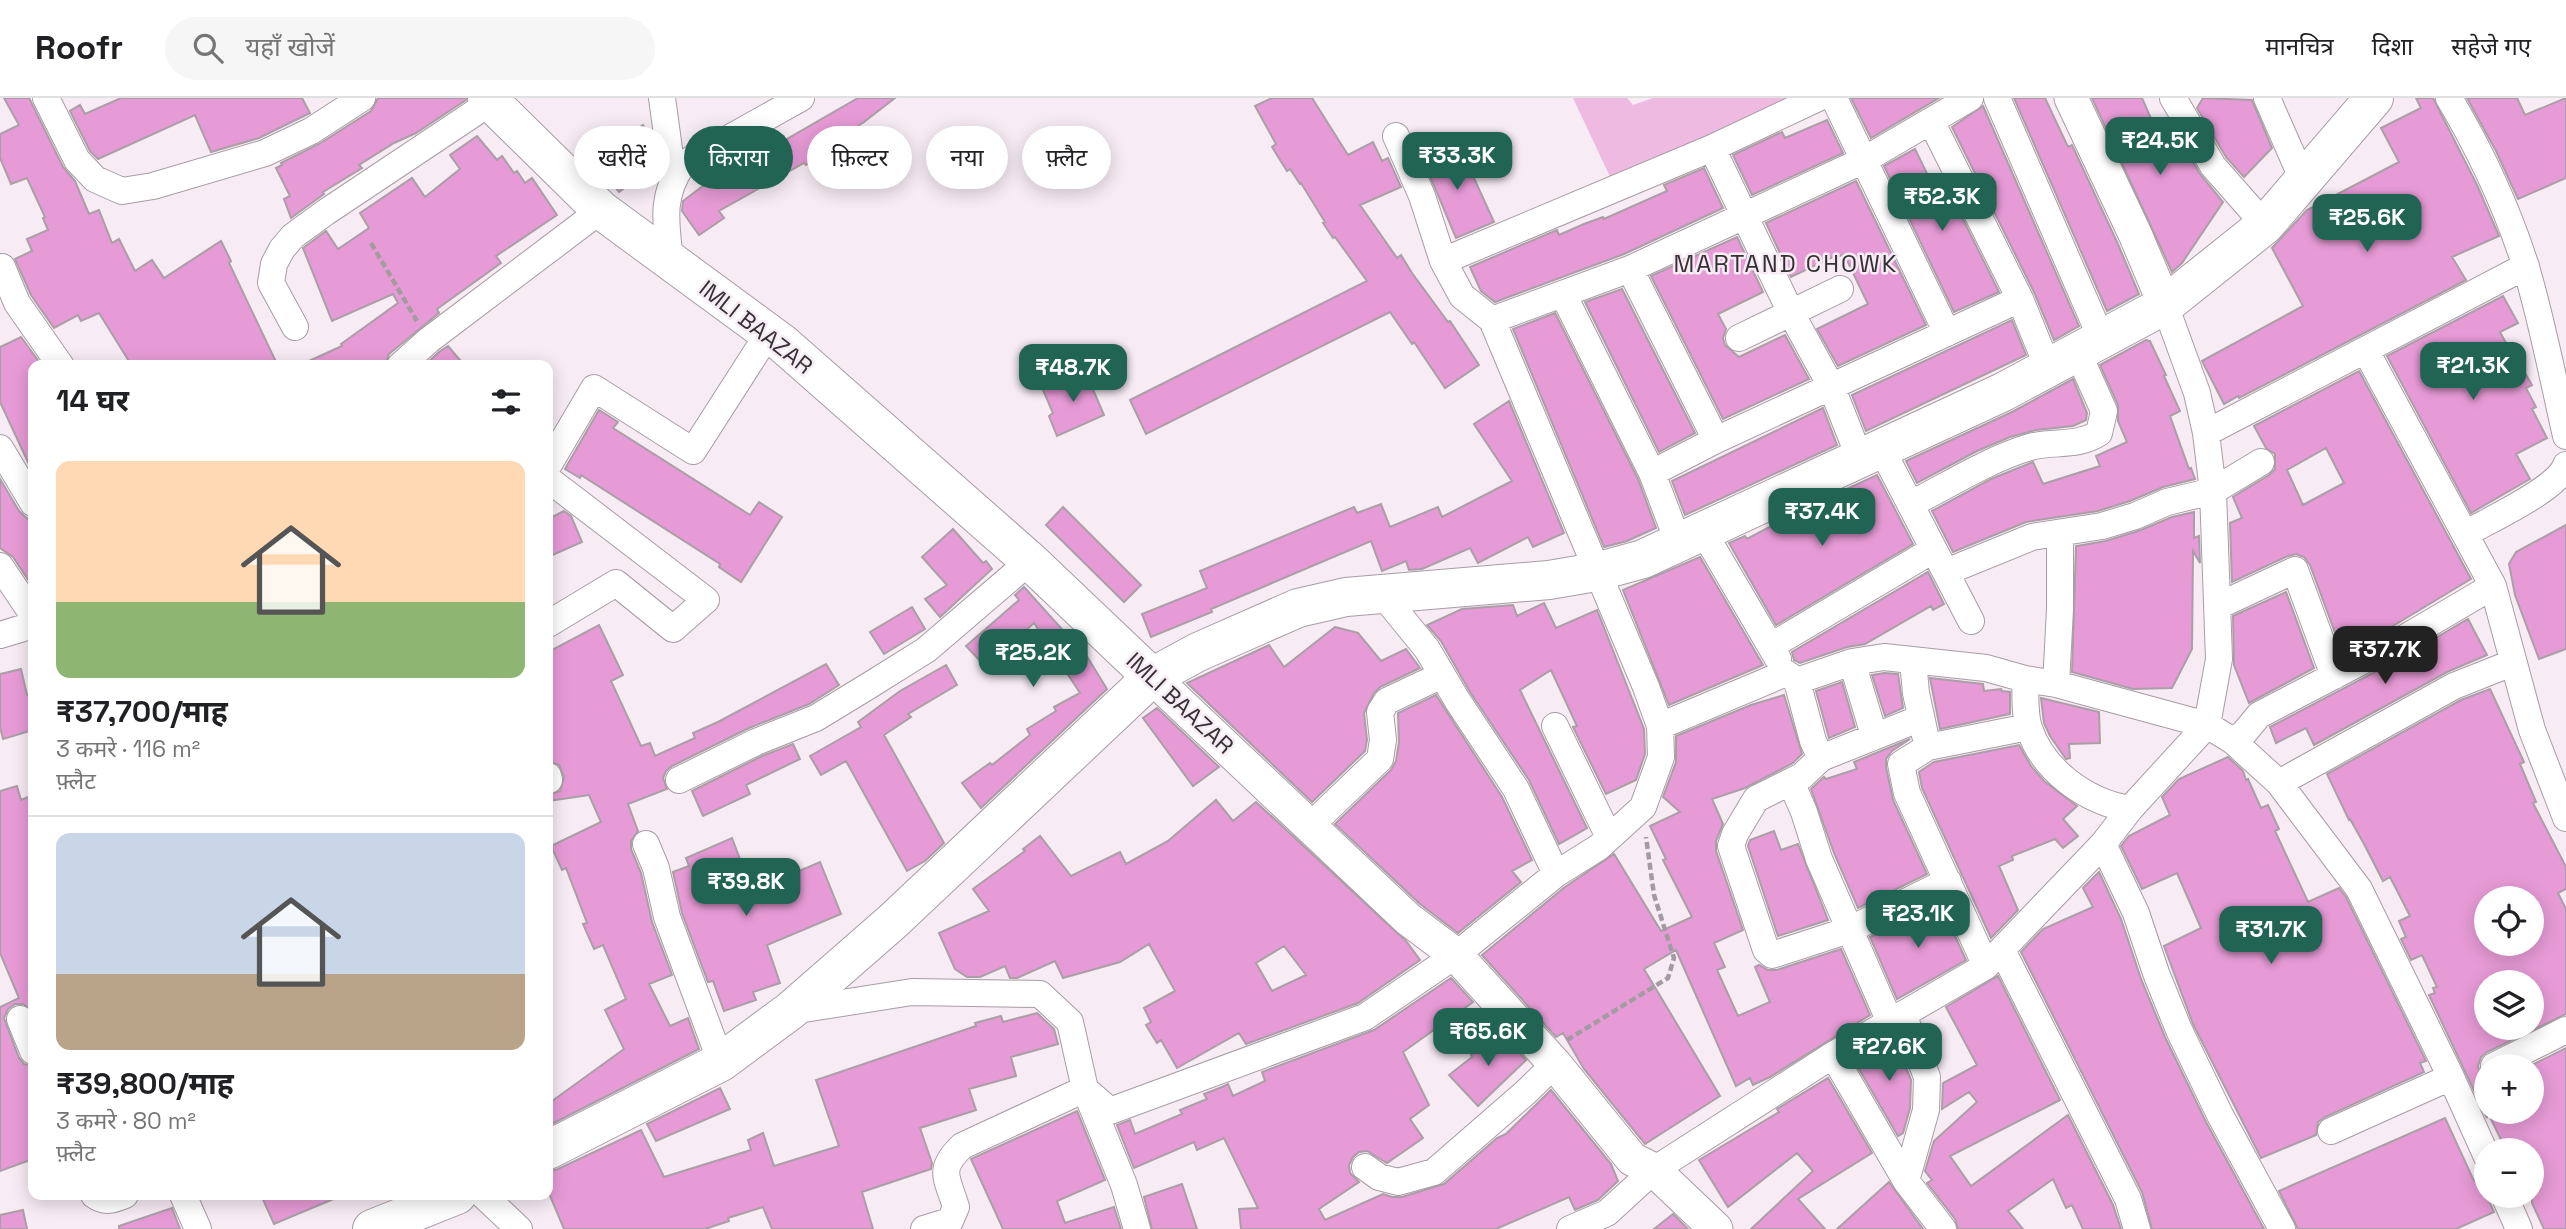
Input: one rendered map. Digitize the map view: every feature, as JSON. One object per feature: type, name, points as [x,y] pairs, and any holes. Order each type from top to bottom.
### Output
[{"type":"main road","points":[[553,1147],[721,1062],[790,1011],[892,922],[1152,677],[1198,652],[1298,608],[1346,597],[1513,583],[1596,572],[1643,559],[2003,392],[2165,306],[2265,225],[2374,98]]},
{"type":"main road","name":"IMLI BAAZAR","points":[[489,100],[601,210],[782,343],[1030,561],[1152,677]]},
{"type":"main road","points":[[372,1229],[444,1200]]},
{"type":"street","points":[[48,99],[77,160],[95,179],[122,191],[153,186],[265,153],[310,131],[362,98]]},
{"type":"street","points":[[662,98],[673,178]]},
{"type":"street","points":[[670,260],[665,208],[673,178],[683,164],[801,98]]},
{"type":"street","points":[[1443,261],[1712,148],[1818,98]]},
{"type":"street","points":[[1834,98],[1947,334]]},
{"type":"street","points":[[1492,320],[1630,269],[1864,160],[1970,98]]},
{"type":"street","points":[[1911,504],[2010,454],[2032,446],[2080,442],[2098,433],[2105,411],[2076,354],[1997,98]]},
{"type":"street","points":[[1570,1229],[1598,1224],[1606,1213],[1654,1170],[1833,1055],[1994,958],[2103,844],[2130,809],[2207,725],[2220,659],[2213,491],[2206,433],[2197,393],[2165,306],[2135,234],[2071,98]]},
{"type":"street","points":[[2173,98],[2213,166],[2265,225]]},
{"type":"street","points":[[2267,98],[2303,180]]},
{"type":"street","points":[[2449,98],[2476,144],[2526,266],[2566,436]]},
{"type":"street","points":[[295,327],[271,282],[274,264],[293,236],[489,100]]},
{"type":"street","points":[[1931,121],[2020,299],[2076,354]]},
{"type":"street","points":[[1085,1089],[1110,1111],[1365,1017],[1456,955],[1556,874],[1599,847],[1643,807],[1661,757],[1660,726],[1492,320],[1462,296],[1443,261],[1422,196],[1395,136]]},
{"type":"street","points":[[1712,148],[1791,313],[1832,388],[1870,453],[1911,504],[1971,621]]},
{"type":"street","points":[[407,360],[429,340],[601,210]]},
{"type":"street","points":[[2206,433],[2526,266]]},
{"type":"street","points":[[2,267],[17,303],[57,360]]},
{"type":"street","points":[[1630,269],[1717,440]]},
{"type":"street","points":[[1739,338],[1840,289]]},
{"type":"street","points":[[1563,294],[1652,474],[1691,537],[1792,677],[1821,758]]},
{"type":"street","points":[[1652,474],[1717,440],[2020,299]]},
{"type":"street","points":[[553,458],[594,388],[692,451],[768,334]]},
{"type":"street","points":[[2366,351],[2493,586],[2532,730],[2566,818]]},
{"type":"street","points":[[0,448],[25,472]]},
{"type":"street","points":[[1771,646],[1940,561],[2032,537],[2119,521],[2167,502],[2213,491],[2261,462]]},
{"type":"street","points":[[2465,534],[2546,489],[2563,473],[2566,465]]},
{"type":"street","points":[[553,483],[706,600],[673,629],[616,583],[553,621]]},
{"type":"street","points":[[2056,684],[2060,533]]},
{"type":"street","points":[[679,780],[756,742],[816,718],[870,685],[926,650],[1030,561]]},
{"type":"street","points":[[0,566],[28,608]]},
{"type":"street","points":[[2218,606],[2295,570],[2334,676]]},
{"type":"street","points":[[2233,741],[2244,733],[2259,715],[2493,586]]},
{"type":"street","points":[[1382,594],[1427,649],[1516,789],[1556,874]]},
{"type":"street","points":[[0,635],[28,627]]},
{"type":"street","points":[[1660,726],[1792,677],[1884,657],[1986,668],[2207,725],[2233,741],[2279,783],[2359,889],[2478,1138]]},
{"type":"street","points":[[1913,661],[1928,747]]},
{"type":"street","points":[[1852,662],[1874,735]]},
{"type":"street","points":[[2279,783],[2454,686],[2512,663]]},
{"type":"street","points":[[1310,826],[1380,759],[1383,740],[1380,712],[1387,701],[1442,675]]},
{"type":"street","name":"IMLI BAAZAR","points":[[1152,677],[1408,919],[1456,955],[1558,1054],[1632,1159],[1654,1170],[1716,1229]]},
{"type":"street","points":[[2025,679],[2028,727],[2048,762],[2071,785],[2111,806],[2130,809]]},
{"type":"street","points":[[1921,718],[1821,758],[1810,770],[1791,782],[1756,799],[1735,834],[1731,846],[1766,950],[1773,955],[1849,930],[1948,881]]},
{"type":"street","points":[[1555,726],[1609,837]]},
{"type":"street","points":[[2028,727],[1928,747],[1901,764],[1902,774],[1907,793],[1948,881],[2129,1199],[2137,1229]]},
{"type":"street","points":[[1791,782],[1849,930],[1927,1077],[1926,1110],[1906,1181]]},
{"type":"street","points":[[646,844],[656,868],[667,917],[721,1062]]},
{"type":"street","points":[[2103,844],[2136,913],[2156,974],[2179,1030],[2220,1115],[2282,1229]]},
{"type":"street","points":[[790,1011],[912,992],[1040,994],[1070,1022],[1085,1089],[1124,1185],[1138,1229]]},
{"type":"street","points":[[20,1019],[28,1039]]},
{"type":"street","points":[[2518,1054],[2566,1030]]},
{"type":"street","points":[[1365,1167],[1378,1178],[1398,1182],[1434,1172],[1526,1093],[1558,1054]]},
{"type":"street","points":[[1833,1055],[1906,1181],[1943,1229]]},
{"type":"street","points":[[2331,1131],[2474,1075]]},
{"type":"street","points":[[924,1229],[950,1221],[956,1208],[946,1173],[947,1160],[962,1146],[1085,1089]]},
{"type":"street","points":[[185,1200],[198,1229]]},
{"type":"street","points":[[488,1200],[519,1229]]},
{"type":"street","points":[[2510,1208],[2519,1229]]},
{"type":"path","points":[[370,243],[429,340]]},
{"type":"path","points":[[1558,1054],[1668,978],[1674,958],[1654,895],[1643,807]]},
{"type":"shaded area","points":[[1573,98],[1627,98],[1633,105],[1653,98],[1806,98],[1612,181]]},
{"type":"building","points":[[4,98],[29,98],[63,167],[75,181],[89,214],[99,210],[112,243],[119,239],[135,271],[152,260],[164,278],[221,241],[275,360],[128,360],[99,313],[81,321],[78,315],[54,328],[31,295],[15,259],[32,251],[27,239],[48,230],[27,178],[11,184],[0,158],[0,134],[19,125]]},
{"type":"building","points":[[121,98],[302,98],[310,113],[259,138],[211,152],[195,115],[98,159],[90,151],[70,111],[80,105],[85,114]]},
{"type":"building","points":[[378,98],[466,100],[416,133],[359,165],[362,168],[323,192],[324,194],[291,218],[284,199],[290,196],[276,168],[371,111]]},
{"type":"building","points":[[858,98],[895,98],[858,126],[809,126]]},
{"type":"building","points":[[1272,98],[1312,98],[1348,155],[1373,142],[1382,161],[1388,158],[1401,187],[1360,205],[1397,258],[1401,255],[1479,365],[1445,388],[1390,312],[1146,434],[1130,400],[1367,281],[1335,237],[1333,238],[1301,183],[1290,169],[1287,171],[1272,147],[1276,144],[1255,106]]},
{"type":"building","points":[[1851,98],[1939,98],[1871,138]]},
{"type":"building","points":[[2014,98],[2045,98],[2068,147],[2072,145],[2139,294],[2107,311]]},
{"type":"building","points":[[2092,98],[2142,98],[2161,141],[2176,134],[2200,174],[2223,202],[2182,263],[2172,272]]},
{"type":"building","points":[[2203,98],[2252,100],[2272,148],[2244,177],[2226,157],[2197,108]]},
{"type":"building","points":[[2416,98],[2433,98],[2477,185],[2499,236],[2452,257],[2466,280],[2224,404],[2202,361],[2303,306],[2272,248],[2307,210],[2399,162],[2381,128],[2421,108]]},
{"type":"building","points":[[2467,98],[2517,98],[2525,115],[2566,98],[2566,178],[2518,199]]},
{"type":"building","points":[[1983,106],[2079,326],[2054,340],[2034,292],[1952,127]]},
{"type":"building","points":[[1827,120],[1843,153],[1752,195],[1733,155],[1782,132],[1785,138]]},
{"type":"building","points":[[807,127],[807,164],[804,163],[793,169],[793,136]]},
{"type":"building","points":[[477,136],[497,160],[502,156],[525,183],[532,178],[557,215],[496,256],[501,263],[437,309],[439,313],[389,354],[387,360],[311,360],[342,346],[341,344],[398,303],[393,294],[332,321],[303,248],[326,231],[338,249],[369,228],[360,213],[412,178],[425,197],[460,169],[450,155]]},
{"type":"building","points":[[1452,144],[1462,167],[1468,165],[1494,222],[1456,238],[1422,157]]},
{"type":"building","points":[[1915,149],[1935,190],[1946,185],[1999,292],[1954,312],[1884,166]]},
{"type":"building","points":[[1704,168],[1723,208],[1624,254],[1495,302],[1481,291],[1470,267],[1557,230],[1559,235],[1603,217],[1604,219],[1667,191],[1664,185]]},
{"type":"building","points":[[1856,181],[1926,325],[1838,366],[1817,329],[1868,304],[1844,254],[1791,277],[1766,223]]},
{"type":"building","points":[[699,189],[758,189],[719,211],[724,218],[699,235],[682,211],[683,201]]},
{"type":"building","points":[[1737,237],[1763,292],[1718,314],[1726,329],[1723,338],[1725,345],[1739,357],[1785,335],[1809,379],[1723,419],[1651,276]]},
{"type":"building","points":[[1622,289],[1695,433],[1659,452],[1585,302]]},
{"type":"building","points":[[2503,296],[2518,323],[2500,332],[2532,385],[2526,388],[2536,407],[2532,409],[2547,438],[2516,454],[2530,479],[2471,513],[2387,356]]},
{"type":"building","points":[[1555,313],[1638,479],[1656,528],[1627,541],[1604,547],[1513,329]]},
{"type":"building","points":[[2012,320],[2026,355],[1866,431],[1852,395]]},
{"type":"building","points":[[21,337],[38,360],[28,360],[28,462],[0,402],[0,347]]},
{"type":"building","points":[[2146,340],[2150,341],[2180,411],[2170,416],[2195,479],[2163,487],[2098,511],[2026,522],[1953,552],[1932,511],[1991,479],[2033,462],[2043,484],[2100,466],[2096,456],[2127,442],[2118,421],[2118,405],[2100,365]]},
{"type":"building","points":[[448,346],[460,360],[430,360]]},
{"type":"building","points":[[1085,371],[1104,415],[1057,436],[1049,416],[1053,413],[1043,390]]},
{"type":"building","points":[[2359,371],[2471,579],[2343,654],[2310,565],[2304,557],[2296,554],[2288,556],[2232,582],[2230,523],[2242,518],[2233,497],[2275,469],[2275,454],[2266,448],[2254,426]],"holes":[[[2326,448],[2344,483],[2303,505],[2287,470]]]},
{"type":"building","points":[[2073,379],[2087,413],[2086,420],[2073,426],[2036,430],[2010,437],[1917,483],[1906,461],[2012,412]]},
{"type":"building","points":[[1509,401],[1564,533],[1533,547],[1528,537],[1478,563],[1470,548],[1422,569],[1409,570],[1406,561],[1382,571],[1371,541],[1151,637],[1142,614],[1207,588],[1200,571],[1354,507],[1357,513],[1381,504],[1390,527],[1438,507],[1442,517],[1512,481],[1474,424]]},
{"type":"building","points":[[1823,408],[1837,445],[1685,515],[1672,481]]},
{"type":"building","points":[[599,410],[618,422],[613,428],[750,515],[759,502],[782,517],[741,582],[719,567],[720,564],[581,475],[580,478],[565,469]]},
{"type":"building","points":[[1877,475],[1913,544],[1776,625],[1729,543],[1745,536],[1747,539],[1801,510]]},
{"type":"building","points":[[0,479],[19,511],[28,519],[28,580],[13,557],[0,548]]},
{"type":"building","points":[[1063,507],[1141,585],[1124,602],[1046,525]]},
{"type":"building","points":[[564,511],[571,516],[582,542],[553,555],[553,516]]},
{"type":"building","points":[[2194,512],[2194,538],[2199,536],[2200,563],[2193,551],[2192,649],[2172,688],[2133,689],[2072,672],[2076,546],[2106,541],[2172,517]]},
{"type":"building","points":[[2566,525],[2566,649],[2539,659],[2515,595],[2509,564],[2516,552]]},
{"type":"building","points":[[953,529],[983,563],[986,561],[992,569],[940,617],[925,599],[947,585],[922,557]]},
{"type":"building","points":[[1700,557],[1763,665],[1669,705],[1623,590]]},
{"type":"building","points":[[1928,572],[1944,604],[1933,610],[1931,606],[1865,644],[1847,647],[1800,663],[1794,660],[1792,652]]},
{"type":"building","points":[[1024,587],[1068,636],[1073,632],[1083,642],[1080,645],[1107,689],[981,808],[962,783],[990,763],[992,765],[1030,735],[1027,729],[1056,711],[1054,707],[1080,693],[1034,623],[985,666],[966,646],[1019,600],[1015,595]]},
{"type":"building","points":[[2286,592],[2314,668],[2249,703],[2234,665],[2233,616]]},
{"type":"building","points":[[1544,603],[1556,628],[1597,610],[1644,729],[1645,754],[1636,780],[1606,794],[1573,727],[1577,726],[1551,670],[1520,690],[1587,828],[1559,844],[1529,780],[1470,692],[1441,641],[1427,625],[1462,609],[1513,605],[1517,616]]},
{"type":"building","points":[[912,607],[925,629],[884,654],[870,632]]},
{"type":"building","points":[[2468,619],[2487,655],[2447,672],[2314,745],[2306,728],[2276,743],[2270,727],[2398,660]]},
{"type":"building","points":[[599,625],[623,675],[611,681],[641,746],[650,743],[655,756],[695,738],[693,733],[826,664],[839,685],[809,704],[749,728],[672,766],[663,778],[667,789],[628,804],[638,831],[631,841],[631,849],[641,873],[652,922],[672,975],[649,984],[670,1026],[688,1018],[699,1049],[553,1123],[553,1100],[624,1049],[605,1010],[626,999],[603,945],[594,949],[583,924],[587,923],[566,868],[562,870],[553,850],[553,845],[601,822],[589,795],[553,800],[553,793],[560,791],[564,777],[559,765],[553,763],[553,649]]},
{"type":"building","points":[[1335,627],[1358,633],[1381,661],[1406,649],[1420,668],[1380,687],[1374,693],[1364,713],[1367,740],[1365,751],[1312,802],[1187,683],[1269,645],[1284,667]]},
{"type":"building","points":[[946,665],[957,685],[908,714],[911,717],[884,735],[944,843],[925,861],[907,871],[846,761],[821,775],[810,756],[861,727],[858,722],[900,691]]},
{"type":"building","points":[[21,669],[28,695],[28,732],[3,739],[0,727],[0,674]]},
{"type":"building","points":[[1898,674],[1903,708],[1885,716],[1872,675]]},
{"type":"building","points":[[1930,678],[1983,684],[1984,691],[2001,689],[2010,692],[2010,714],[1940,729]]},
{"type":"building","points":[[1842,682],[1855,727],[1829,738],[1816,691]]},
{"type":"building","points":[[2490,689],[2524,762],[2520,764],[2536,802],[2533,803],[2566,867],[2566,889],[2558,893],[2566,909],[2566,1014],[2544,1025],[2544,970],[2474,970],[2474,1040],[2512,1040],[2485,1054],[2474,1054],[2474,1090],[2429,995],[2435,993],[2433,988],[2437,987],[2422,955],[2411,960],[2401,939],[2406,937],[2399,921],[2410,916],[2390,877],[2383,881],[2327,774],[2461,700]]},
{"type":"building","points":[[1436,695],[1502,797],[1532,860],[1512,871],[1521,882],[1458,933],[1420,904],[1335,824],[1391,770],[1396,761],[1399,742],[1398,713]]},
{"type":"building","points":[[1784,695],[1802,754],[1793,763],[1745,788],[1712,799],[1723,824],[1716,841],[1716,851],[1743,930],[1714,943],[1725,967],[1717,970],[1738,1016],[1770,1002],[1755,967],[1759,965],[1768,970],[1777,970],[1841,949],[1870,1015],[1770,1077],[1753,1085],[1750,1078],[1736,1086],[1676,950],[1644,969],[1720,1096],[1645,1144],[1584,1069],[1563,1033],[1556,1037],[1482,955],[1565,887],[1614,854],[1661,931],[1692,917],[1663,860],[1666,859],[1650,826],[1680,812],[1663,797],[1676,762],[1676,736],[1751,705]]},
{"type":"building","points":[[2041,698],[2099,712],[2100,743],[2069,744],[2070,758],[2066,759],[2044,723]]},
{"type":"building","points":[[1157,708],[1219,767],[1193,786],[1143,718]]},
{"type":"building","points":[[1910,739],[1892,751],[1886,759],[1886,767],[1893,800],[1927,874],[1858,908],[1834,853],[1811,789],[1824,777],[1826,779],[1857,769],[1854,762]]},
{"type":"building","points":[[793,744],[800,759],[746,785],[750,794],[703,816],[692,791],[762,756]]},
{"type":"building","points":[[2019,745],[2031,766],[2044,781],[2077,806],[2063,819],[2078,836],[2063,848],[2055,839],[2012,856],[2013,860],[1999,866],[2018,910],[1991,938],[1922,788],[1919,772],[1934,762]]},
{"type":"building","points":[[2228,757],[2243,771],[2261,808],[2268,805],[2279,829],[2275,831],[2308,902],[2339,888],[2346,897],[2426,1061],[2420,1063],[2424,1072],[2325,1117],[2318,1122],[2316,1135],[2261,1158],[2193,1024],[2164,946],[2201,928],[2177,873],[2142,889],[2121,846],[2129,836],[2170,815],[2162,797],[2179,779]]},
{"type":"building","points":[[17,786],[21,800],[28,797],[28,1008],[15,1004],[8,1009],[4,1018],[19,1058],[28,1065],[28,1161],[0,1171],[0,1007],[19,998],[0,953],[0,791]]},
{"type":"building","points":[[1216,800],[1233,821],[1256,802],[1406,941],[1420,960],[1358,1003],[1246,1044],[1239,1033],[1177,1068],[1161,1040],[1157,1043],[1146,1025],[1151,1022],[1144,1008],[1175,991],[1149,944],[1120,962],[1063,978],[1055,961],[1017,978],[1010,978],[1005,966],[980,977],[967,977],[955,969],[939,933],[989,911],[973,889],[1025,851],[1023,849],[1040,836],[1071,876],[1120,852],[1126,864],[1168,841]],"holes":[[[1284,946],[1306,975],[1272,991],[1256,963]]]},
{"type":"building","points":[[1774,831],[1781,850],[1798,844],[1828,920],[1778,936],[1748,846],[1750,840]]},
{"type":"building","points":[[732,838],[752,891],[820,862],[841,914],[767,945],[780,983],[753,992],[756,1000],[724,1011],[713,981],[708,982],[682,913],[673,872],[689,866],[686,858]]},
{"type":"building","points":[[2099,872],[2121,919],[2141,979],[2165,1037],[2206,1122],[2264,1229],[2152,1229],[2142,1192],[2021,952],[2043,929],[2093,907],[2083,888]]},
{"type":"building","points":[[1940,903],[1966,960],[1897,999],[1870,937]]},
{"type":"building","points":[[1998,976],[2060,1100],[1950,1156],[1971,1186],[2068,1115],[2113,1205],[2121,1229],[2083,1229],[2072,1205],[2066,1208],[2053,1179],[2008,1211],[2023,1229],[1958,1229],[1955,1219],[1927,1183],[1932,1180],[1925,1171],[1934,1141],[1977,1102],[1969,1092],[1942,1109],[1943,1083],[1977,1065],[1946,1007]]},
{"type":"building","points":[[1451,978],[1473,1002],[1403,1052],[1429,1105],[1410,1119],[1423,1138],[1387,1163],[1367,1151],[1359,1152],[1353,1157],[1349,1165],[1350,1173],[1359,1182],[1319,1209],[1325,1220],[1383,1194],[1402,1197],[1444,1184],[1497,1138],[1506,1134],[1551,1090],[1611,1164],[1618,1181],[1598,1200],[1575,1210],[1569,1197],[1496,1229],[1241,1229],[1239,1209],[1258,1208],[1224,1138],[1197,1150],[1194,1142],[1134,1168],[1117,1125],[1130,1120],[1135,1134],[1182,1114],[1180,1110],[1207,1099],[1204,1094],[1228,1084],[1233,1096],[1265,1081],[1262,1072],[1374,1030]]},
{"type":"building","points":[[1037,1013],[1054,1029],[1058,1044],[1011,1057],[1016,1076],[969,1089],[976,1110],[920,1128],[932,1163],[931,1169],[862,1192],[873,1229],[772,1229],[763,1207],[728,1218],[729,1221],[705,1229],[564,1229],[552,1200],[553,1170],[641,1130],[664,1177],[751,1150],[748,1140],[763,1133],[774,1166],[839,1146],[816,1080],[976,1026],[975,1023],[1001,1016],[1003,1022]]},
{"type":"building","points":[[1499,1031],[1526,1060],[1478,1106],[1449,1075]]},
{"type":"building","points":[[1894,1038],[1911,1080],[1910,1108],[1903,1133],[1898,1136],[1855,1062]]},
{"type":"building","points":[[2566,1048],[2566,1229],[2544,1229],[2534,1208],[2544,1208],[2544,1138],[2500,1138],[2493,1124],[2544,1124],[2544,1059]]},
{"type":"building","points":[[1828,1078],[1872,1153],[1798,1199],[1825,1229],[1751,1229],[1813,1171],[1797,1153],[1728,1207],[1699,1160],[1779,1112],[1777,1109]]},
{"type":"building","points":[[720,1088],[730,1109],[656,1141],[647,1124]]},
{"type":"building","points":[[1077,1111],[1105,1180],[1057,1201],[1065,1223],[1114,1207],[1121,1229],[1003,1229],[971,1159]]},
{"type":"building","points":[[2445,1118],[2474,1181],[2474,1208],[2492,1208],[2494,1212],[2456,1229],[2298,1229],[2279,1191]]},
{"type":"building","points":[[1889,1182],[1923,1229],[1837,1229]]},
{"type":"building","points":[[1182,1184],[1197,1229],[1152,1229],[1144,1197]]},
{"type":"building","points":[[263,1200],[331,1200],[274,1224]]},
{"type":"building","points":[[172,1208],[180,1229],[119,1229],[119,1226]]},
{"type":"building","points":[[23,1210],[27,1229],[0,1229],[0,1215]]},
{"type":"building","points":[[1673,1214],[1688,1229],[1654,1229]]},
{"type":"district","name":"MARTAND CHOWK","points":[[1786,263]]}]
